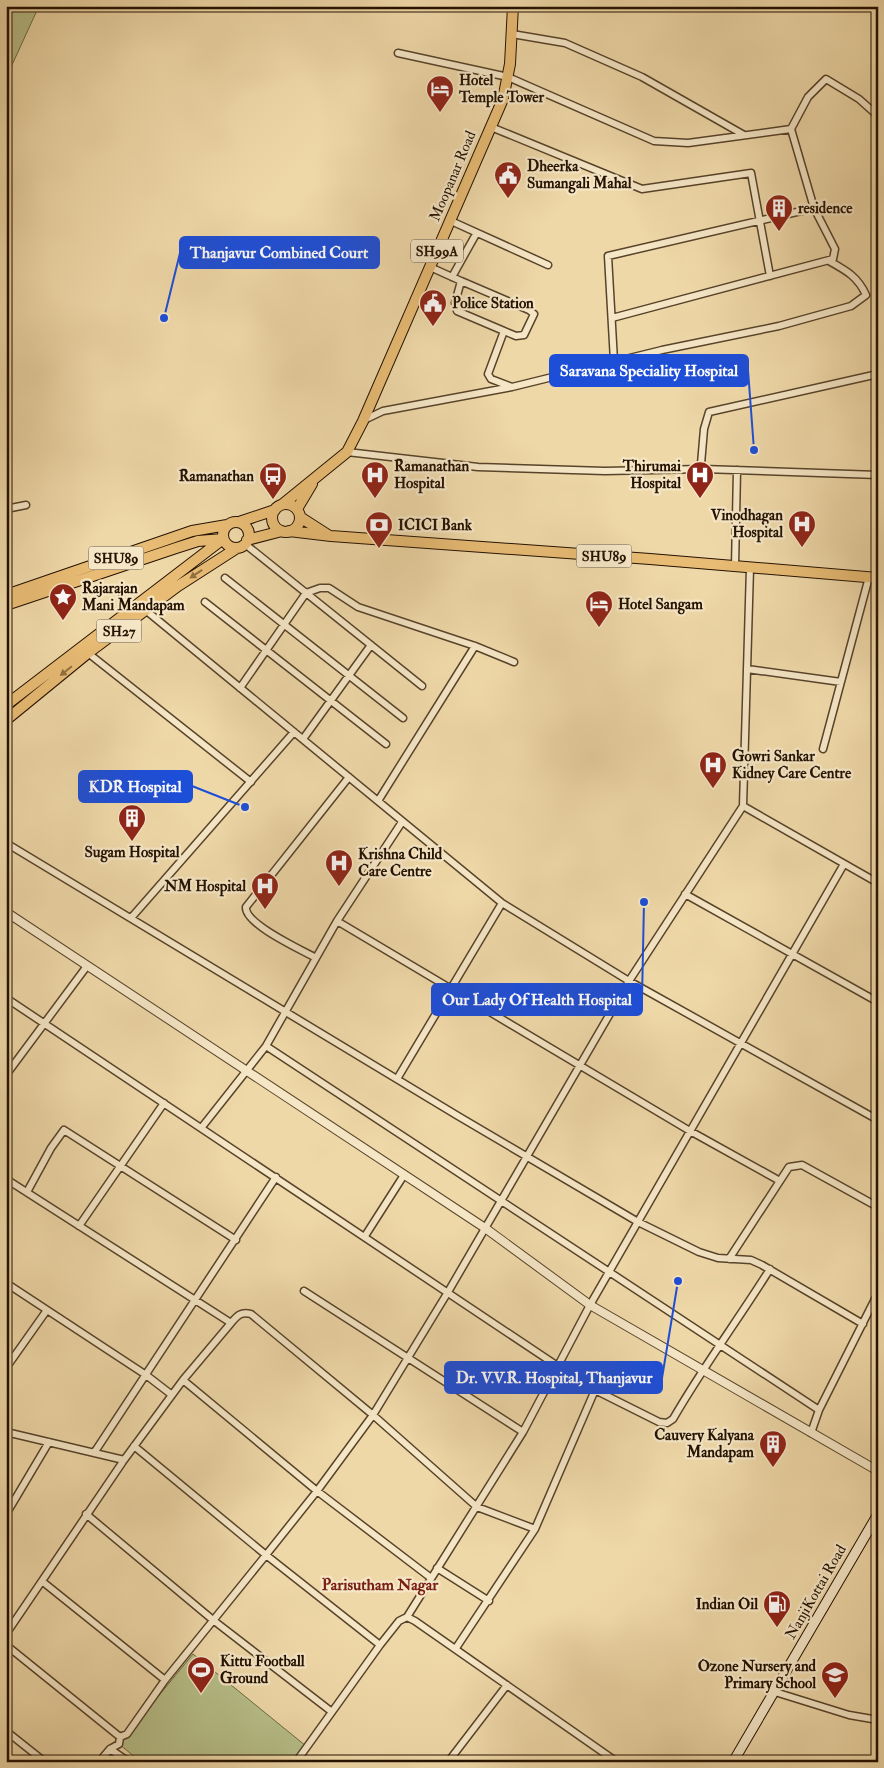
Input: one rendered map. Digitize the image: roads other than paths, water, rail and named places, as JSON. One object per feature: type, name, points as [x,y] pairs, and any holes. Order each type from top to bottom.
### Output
[{"type":"main road","name":"Moopanar Road","points":[[279,507],[347,452],[363,420],[503,99],[508,77],[513,6]]},
{"type":"main road","name":"Moopanar Road","points":[[299,513],[317,477]]},
{"type":"main road","name":"SHU89","points":[[6,595],[192,531],[239,522],[279,507],[291,505],[331,536]]},
{"type":"main road","points":[[279,507],[273,522],[285,531],[296,528],[299,513]]},
{"type":"main road","points":[[227,525],[223,531],[224,540],[229,546],[243,544],[246,527],[239,522]]},
{"type":"main road","name":"SHU89","points":[[243,544],[285,531],[874,578]]},
{"type":"main road","name":"SHU89","points":[[6,605],[198,541],[224,540]]},
{"type":"main road","name":"SH27","points":[[6,706],[224,540]]},
{"type":"main road","name":"SH27","points":[[6,720],[88,653],[147,611],[178,586],[243,544]]},
{"type":"main road","name":"NanjiKottai Road","points":[[733,1762],[878,1514]]},
{"type":"street","points":[[512,34],[565,43],[642,77],[744,136]]},
{"type":"street","points":[[398,53],[508,77],[654,141],[688,143],[791,129]]},
{"type":"street","points":[[612,318],[829,261],[834,258],[835,249],[814,208],[791,129],[808,98],[826,79],[859,99],[878,116]]},
{"type":"street","points":[[491,127],[642,189],[751,173],[758,221],[770,276]]},
{"type":"street","points":[[614,361],[608,256],[814,208]]},
{"type":"street","points":[[451,220],[476,234],[548,265]]},
{"type":"street","points":[[452,277],[476,234]]},
{"type":"street","points":[[363,420],[383,411],[512,387],[614,361],[779,326],[851,306],[866,296],[861,283],[853,274],[829,261]]},
{"type":"street","points":[[430,267],[529,310],[534,314],[524,335],[516,336],[457,312],[455,303],[461,281]]},
{"type":"street","points":[[504,331],[488,374],[491,379],[512,387]]},
{"type":"street","points":[[703,469],[701,464],[704,429],[709,412],[878,374]]},
{"type":"street","points":[[347,452],[478,467],[605,471],[703,469],[878,475]]},
{"type":"street","points":[[735,567],[737,470]]},
{"type":"street","points":[[6,509],[26,504]]},
{"type":"street","points":[[243,544],[422,686]]},
{"type":"street","points":[[120,1737],[127,1734],[165,1680],[317,1491],[373,1415],[406,1357],[448,1292],[629,981],[743,806],[750,568]]},
{"type":"street","points":[[225,578],[403,718]]},
{"type":"street","points":[[823,749],[841,682],[874,578]]},
{"type":"street","points":[[240,688],[306,593],[320,588],[329,588],[358,607],[475,646],[514,662]]},
{"type":"street","points":[[206,602],[386,744]]},
{"type":"street","points":[[139,603],[502,903],[629,981],[878,1120]]},
{"type":"street","points":[[303,739],[371,645]]},
{"type":"street","points":[[378,801],[475,646]]},
{"type":"street","points":[[88,653],[251,782]]},
{"type":"street","points":[[747,669],[841,682]]},
{"type":"street","points":[[131,918],[294,732]]},
{"type":"street","points":[[316,958],[273,934],[248,915],[246,906],[349,777]]},
{"type":"street","points":[[743,806],[878,883]]},
{"type":"street","points":[[202,1127],[266,1046],[337,921],[402,822]]},
{"type":"street","points":[[6,843],[638,1222],[699,1252],[718,1258],[751,1260],[770,1269],[863,1324]]},
{"type":"street","points":[[300,1761],[380,1645],[399,1621],[407,1617],[523,1432],[559,1367],[590,1305],[844,864]]},
{"type":"street","points":[[685,894],[878,1002]]},
{"type":"street","points":[[397,1079],[450,987],[502,903]]},
{"type":"street","points":[[6,912],[485,1228],[590,1305],[878,1471]]},
{"type":"street","points":[[337,921],[690,1131],[780,1181]]},
{"type":"street","points":[[6,1075],[46,1024],[87,966]]},
{"type":"street","points":[[6,998],[559,1367],[595,1390],[659,1422],[667,1423],[673,1419],[701,1370],[721,1346],[770,1269]]},
{"type":"street","points":[[266,1046],[819,1410]]},
{"type":"street","points":[[80,1226],[164,1103]]},
{"type":"street","points":[[27,1192],[51,1148],[64,1130],[236,1240]]},
{"type":"street","points":[[730,1259],[789,1166],[802,1166],[878,1207]]},
{"type":"street","points":[[365,1236],[404,1174]]},
{"type":"street","points":[[94,1453],[276,1177]]},
{"type":"street","points":[[6,1179],[231,1323]]},
{"type":"street","points":[[6,1283],[146,1374],[172,1395]]},
{"type":"street","points":[[304,1291],[523,1432]]},
{"type":"street","points":[[811,1433],[819,1410],[878,1293]]},
{"type":"street","points":[[6,1368],[47,1310]]},
{"type":"street","points":[[6,1634],[134,1446],[183,1380],[239,1314],[245,1312],[251,1314],[373,1415],[477,1507],[535,1529]]},
{"type":"street","points":[[183,1380],[317,1491],[431,1578]]},
{"type":"street","points":[[456,1648],[535,1529],[595,1390]]},
{"type":"street","points":[[6,1432],[124,1460]]},
{"type":"street","points":[[7,1511],[50,1442]]},
{"type":"street","points":[[134,1446],[266,1555],[380,1645]]},
{"type":"street","points":[[86,1514],[214,1620],[332,1712]]},
{"type":"street","points":[[437,1568],[488,1601]]},
{"type":"street","points":[[43,1582],[165,1680]]},
{"type":"street","points":[[407,1617],[456,1648],[618,1762]]},
{"type":"street","points":[[6,1645],[120,1737]]},
{"type":"street","points":[[448,1762],[507,1685]]},
{"type":"street","points":[[775,1692],[849,1715],[878,1720]]},
{"type":"street","points":[[6,1731],[45,1762]]},
{"type":"street","points":[[100,1762],[110,1749],[119,1744],[120,1737]]},
{"type":"street","points":[[110,1749],[129,1762]]},
{"type":"place","name":"Hotel Temple Tower","points":[[440,113]]},
{"type":"place","name":"Dheerka Sumangali Mahal","points":[[508,199]]},
{"type":"place","name":"residence","points":[[779,232]]},
{"type":"place","name":"Thanjavur Combined Court","points":[[164,318]]},
{"type":"place","name":"Police Station","points":[[433,327]]},
{"type":"place","name":"Saravana Speciality Hospital","points":[[754,450]]},
{"type":"place","name":"Ramanathan Hospital","points":[[375,499]]},
{"type":"place","name":"Thirumai Hospital","points":[[700,499]]},
{"type":"place","name":"Ramanathan","points":[[273,500]]},
{"type":"place","name":"Vinodhagan Hospital","points":[[802,548]]},
{"type":"place","name":"ICICI Bank","points":[[379,549]]},
{"type":"place","name":"Rajarajan Mani Mandapam","points":[[63,621]]},
{"type":"place","name":"Hotel Sangam","points":[[599,628]]},
{"type":"place","name":"Gowri Sankar Kidney Care Centre","points":[[713,789]]},
{"type":"place","name":"KDR Hospital","points":[[245,807]]},
{"type":"place","name":"Sugam Hospital","points":[[132,842]]},
{"type":"place","name":"Krishna Child Care Centre","points":[[339,887]]},
{"type":"place","name":"Our Lady Of Health Hospital","points":[[644,902]]},
{"type":"place","name":"NM Hospital","points":[[265,910]]},
{"type":"place","name":"Dr. V.V.R. Hospital, Thanjavur","points":[[678,1281]]},
{"type":"place","name":"Cauvery Kalyana Mandapam","points":[[773,1468]]},
{"type":"place","name":"Indian Oil","points":[[777,1628]]},
{"type":"place","name":"Kittu Football Ground","points":[[201,1694]]},
{"type":"place","name":"Ozone Nursery and Primary School","points":[[835,1699]]},
{"type":"district","name":"Parisutham Nagar","points":[[380,1585]]}]
